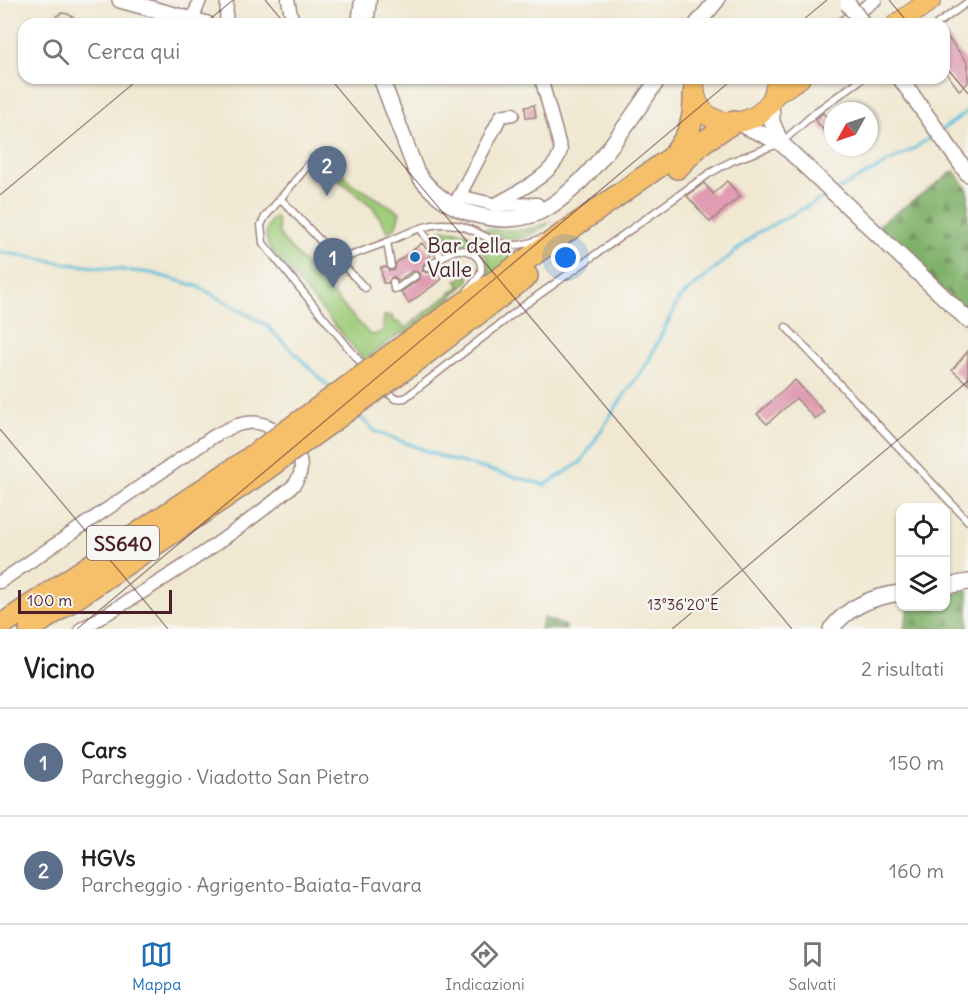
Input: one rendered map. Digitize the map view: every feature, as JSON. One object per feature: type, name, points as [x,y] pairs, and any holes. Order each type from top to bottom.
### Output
[{"type":"highway","name":"SS640","points":[[30,629],[88,590],[671,158],[691,129],[695,110],[695,85]]},
{"type":"highway","name":"SS640","points":[[409,354],[520,280],[674,170],[703,142],[735,122]]},
{"type":"highway","name":"SS640","points":[[0,626],[254,466]]},
{"type":"highway","points":[[40,629],[88,590]]},
{"type":"main road","points":[[906,18],[931,0]]},
{"type":"main road","points":[[695,85],[700,108],[707,116],[717,121],[735,122],[756,115],[774,91],[788,84]]},
{"type":"street","points":[[120,0],[185,18]]},
{"type":"street","points":[[193,18],[201,0]]},
{"type":"street","points":[[226,18],[227,0]]},
{"type":"street","points":[[288,0],[292,18]]},
{"type":"street","points":[[359,18],[361,0]]},
{"type":"street","points":[[368,18],[370,0]]},
{"type":"street","points":[[703,18],[717,0]]},
{"type":"street","points":[[850,18],[875,0]]},
{"type":"street","points":[[847,2],[858,18]]},
{"type":"street","points":[[383,84],[416,171],[432,190],[457,201],[494,205],[537,204],[540,212]]},
{"type":"street","points":[[494,205],[546,172],[560,156],[561,150],[543,84]]},
{"type":"street","points":[[457,201],[468,213],[493,218],[518,218],[540,212],[578,182],[598,160],[655,84]]},
{"type":"street","points":[[904,84],[968,174]]},
{"type":"street","points":[[774,91],[772,122],[781,143]]},
{"type":"street","points":[[457,201],[501,116],[513,114]]},
{"type":"street","points":[[735,122],[781,143],[968,320]]},
{"type":"street","points":[[0,582],[214,436],[231,427],[257,422],[276,430],[286,439],[299,456],[301,466],[300,476],[294,485],[245,525],[193,561],[81,629]]},
{"type":"street","points":[[950,585],[968,582]]},
{"type":"street","points":[[831,629],[844,614],[861,603],[896,593]]},
{"type":"lane","points":[[945,18],[968,2]]},
{"type":"lane","points":[[378,384],[390,397],[400,400],[405,398],[535,297],[710,172],[732,161],[781,143],[817,111],[855,84]]},
{"type":"lane","points":[[568,221],[652,163],[671,158]]},
{"type":"lane","points":[[310,163],[265,217],[261,225],[263,243],[371,375]]},
{"type":"lane","points":[[280,198],[365,288]]},
{"type":"lane","points":[[339,260],[436,224],[454,225],[493,242],[506,245],[529,243],[549,234]]},
{"type":"lane","points":[[421,230],[442,258]]},
{"type":"lane","points":[[387,242],[391,266]]},
{"type":"lane","points":[[409,354],[479,276],[481,266],[469,251],[458,250],[450,252],[427,268]]},
{"type":"lane","points":[[393,282],[394,289],[398,288],[415,276]]},
{"type":"lane","points":[[786,327],[968,521]]},
{"type":"green space","points":[[306,150],[323,151],[334,161],[329,165],[338,177],[343,173],[351,183],[400,212],[395,229],[388,231],[373,207],[308,156]]},
{"type":"green space","points":[[954,171],[968,190],[968,313],[876,227]]},
{"type":"green space","points":[[274,217],[277,218],[279,234],[285,242],[370,335],[383,330],[384,316],[392,316],[393,321],[405,328],[460,286],[456,281],[466,275],[469,275],[469,280],[445,303],[403,335],[401,333],[364,360],[269,247],[266,231]]},
{"type":"green space","points":[[552,221],[533,234],[516,239],[478,228],[525,230]]},
{"type":"green space","points":[[441,229],[463,232],[498,251],[520,252],[485,279],[489,263],[482,251],[468,244],[450,244]]},
{"type":"green space","points":[[968,590],[968,629],[904,629],[908,611],[950,611],[950,593]]},
{"type":"green space","points":[[544,618],[566,626],[566,629],[540,629]]},
{"type":"building","points":[[62,13],[74,18],[58,18],[56,16]]},
{"type":"building","points":[[950,40],[968,63],[968,83],[959,90],[950,78]]},
{"type":"building","points":[[534,105],[536,117],[526,118],[525,107]]},
{"type":"building","points":[[823,113],[824,130],[815,120]]},
{"type":"building","points":[[727,181],[740,196],[710,222],[687,196],[704,183],[713,194]]},
{"type":"building","points":[[422,243],[431,255],[423,265],[422,271],[428,273],[435,269],[442,279],[409,303],[401,292],[418,280],[419,273],[412,271],[398,281],[392,277],[388,283],[383,283],[381,267],[386,267],[389,271],[394,270],[396,263]]},
{"type":"building","points":[[968,351],[968,384],[952,370]]},
{"type":"building","points":[[795,380],[824,412],[815,419],[796,398],[767,424],[757,414]]},
{"type":"waterway","points":[[943,129],[968,111]]},
{"type":"waterway","points":[[837,190],[915,148],[935,134]]},
{"type":"waterway","points":[[357,414],[375,431],[445,458],[545,485],[581,462],[648,362],[679,299],[757,233],[828,195]]},
{"type":"waterway","points":[[0,252],[68,264],[151,273],[197,286],[266,325],[331,389]]},
{"type":"place","name":"HGVs","points":[[327,196]]},
{"type":"place","name":"Bar della Valle","points":[[415,257]]},
{"type":"place","name":"Cars","points":[[333,288]]}]
